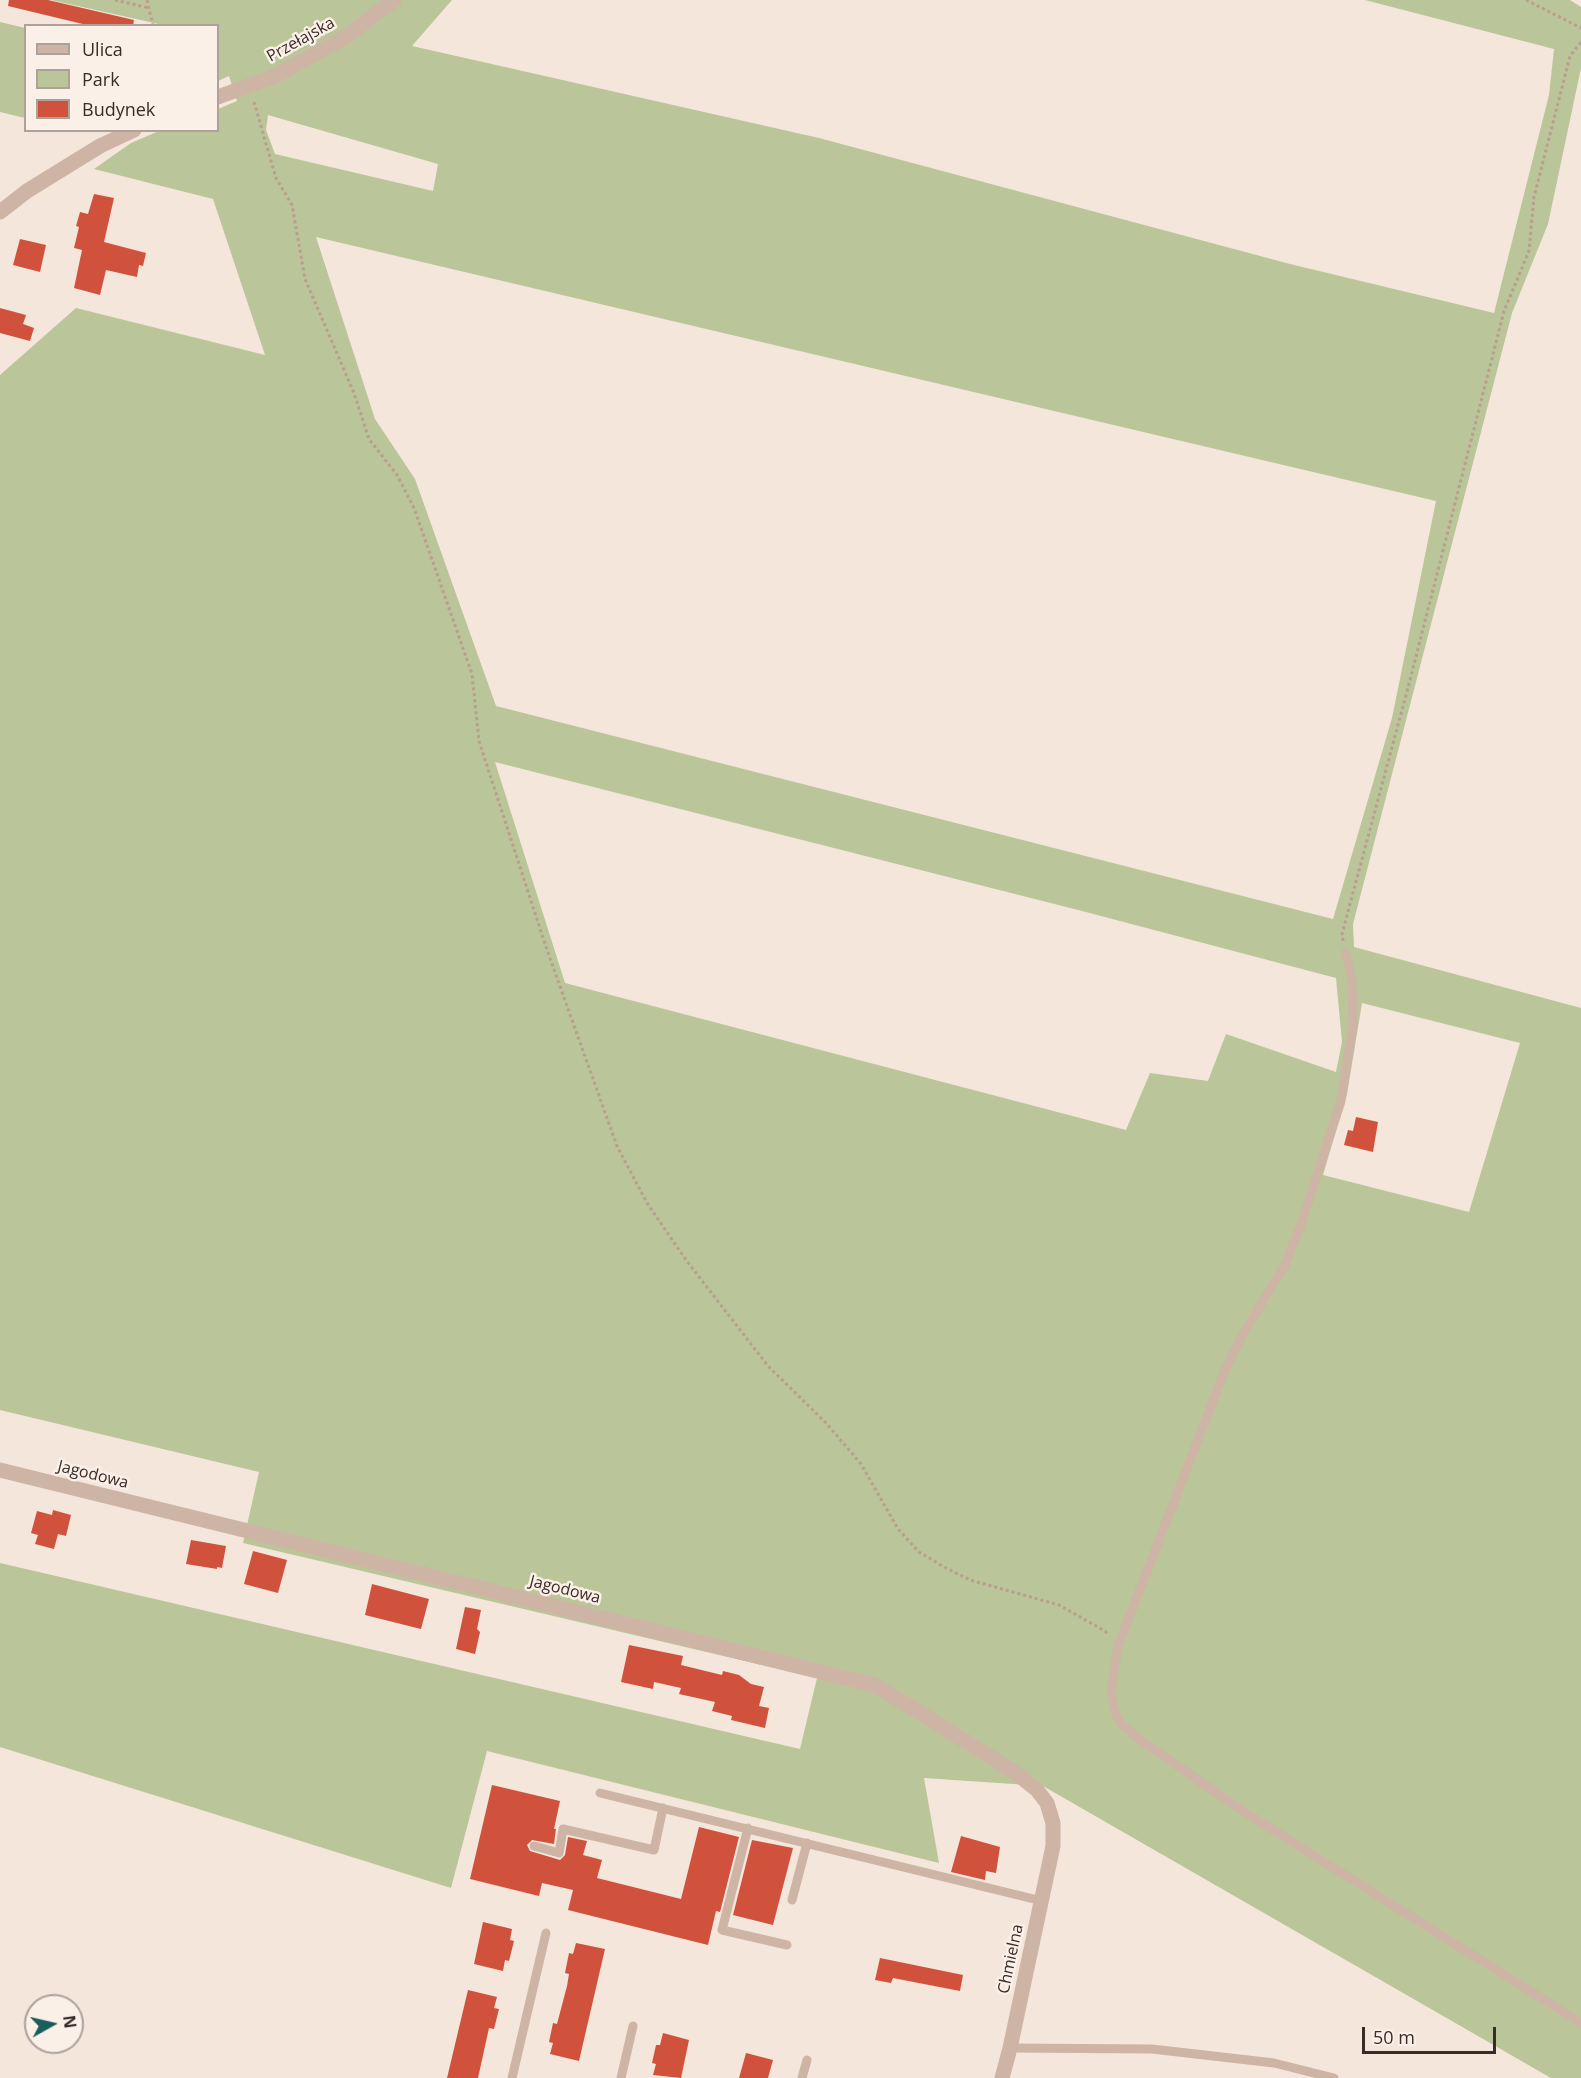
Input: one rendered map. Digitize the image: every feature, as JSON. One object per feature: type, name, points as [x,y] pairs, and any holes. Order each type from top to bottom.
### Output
[{"type":"street","name":"Przełajska","points":[[219,97],[275,76],[344,39],[394,0]]},
{"type":"street","points":[[0,212],[27,191],[100,146],[130,132]]},
{"type":"street","name":"Jagodowa","points":[[0,1470],[874,1685],[1017,1774],[1037,1790],[1047,1803],[1053,1823],[1053,1846]]},
{"type":"street","name":"Chmielna","points":[[1002,2078],[1053,1846]]},
{"type":"lane","points":[[1346,952],[1352,980],[1353,1026],[1341,1101],[1300,1227],[1285,1264],[1243,1334],[1225,1370],[1118,1646],[1111,1691],[1114,1708],[1120,1723],[1138,1739],[1243,1811],[1581,2023]]},
{"type":"lane","points":[[600,1793],[1042,1901]]},
{"type":"lane","points":[[534,1846],[559,1853],[563,1829],[654,1850],[663,1808]]},
{"type":"lane","points":[[748,1828],[722,1930],[788,1945]]},
{"type":"lane","points":[[792,1900],[807,1843]]},
{"type":"lane","points":[[512,2078],[546,1933]]},
{"type":"lane","points":[[621,2078],[633,2026]]},
{"type":"lane","points":[[1010,2048],[1152,2049],[1274,2063],[1334,2078]]},
{"type":"lane","points":[[802,2078],[807,2060]]},
{"type":"path","points":[[115,0],[149,8]]},
{"type":"path","points":[[147,0],[153,24]]},
{"type":"path","points":[[1526,0],[1581,28]]},
{"type":"path","points":[[1346,952],[1342,934],[1409,684],[1504,311],[1529,251],[1534,197],[1570,56],[1581,42]]},
{"type":"path","points":[[247,86],[256,108],[276,178],[292,205],[305,279],[354,393],[369,439],[397,475],[414,508],[472,674],[479,741],[546,947],[617,1146],[647,1203],[686,1260],[768,1366],[826,1423],[861,1464],[898,1529],[919,1552],[970,1580],[1059,1605],[1105,1631],[1118,1646]]},
{"type":"green space","points":[[51,0],[452,0],[412,46],[819,138],[1290,264],[1494,313],[1549,95],[1554,49],[1365,0],[1570,0],[1581,7],[1581,68],[1548,224],[1512,313],[1353,924],[1354,947],[1581,1008],[1581,2078],[1551,2078],[1043,1786],[924,1778],[939,1863],[487,1751],[451,1888],[0,1747],[0,1563],[800,1749],[817,1678],[243,1543],[259,1472],[0,1410],[0,375],[76,308],[265,355],[213,199],[94,169],[131,143],[157,132],[219,132],[219,109],[237,101],[229,76],[219,81],[219,24],[159,24]],"holes":[[[268,115],[438,164],[433,191],[275,154],[266,130]],[[316,237],[1436,501],[1392,718],[1333,919],[496,706],[415,479],[375,419]],[[495,762],[1336,978],[1342,1042],[1336,1072],[1226,1034],[1208,1081],[1150,1073],[1126,1130],[565,983]],[[1362,1003],[1520,1043],[1469,1212],[1323,1175],[1347,1094]]]},
{"type":"green space","points":[[0,22],[24,28],[24,118],[0,112]]},
{"type":"building","points":[[9,0],[48,0],[134,20],[133,24],[83,24],[8,6]]},
{"type":"building","points":[[94,194],[114,198],[104,242],[146,253],[143,266],[139,265],[137,277],[106,270],[100,295],[74,288],[82,250],[74,248],[79,227],[76,226],[80,212],[88,214]]},
{"type":"building","points":[[20,239],[46,245],[40,272],[13,265]]},
{"type":"building","points":[[0,308],[26,315],[23,324],[34,328],[30,341],[0,333]]},
{"type":"building","points":[[1356,1117],[1378,1122],[1373,1152],[1344,1145],[1348,1130],[1353,1131]]},
{"type":"building","points":[[53,1510],[71,1515],[66,1536],[58,1534],[54,1549],[35,1544],[38,1535],[31,1533],[37,1511],[52,1515]]},
{"type":"building","points":[[191,1540],[226,1546],[222,1568],[186,1564]]},
{"type":"building","points":[[253,1551],[287,1560],[278,1593],[244,1584]]},
{"type":"building","points":[[372,1584],[429,1599],[421,1629],[365,1615]]},
{"type":"building","points":[[465,1607],[481,1610],[477,1629],[480,1632],[475,1654],[456,1649]]},
{"type":"building","points":[[629,1645],[683,1656],[681,1665],[722,1675],[723,1671],[739,1675],[751,1684],[764,1687],[759,1706],[769,1708],[765,1728],[731,1720],[732,1716],[712,1711],[715,1702],[679,1694],[681,1688],[654,1682],[653,1689],[621,1682]]},
{"type":"building","points":[[492,1785],[560,1801],[554,1829],[556,1829],[554,1844],[532,1840],[527,1845],[530,1851],[560,1860],[565,1855],[568,1837],[587,1841],[583,1855],[602,1860],[597,1878],[681,1899],[699,1827],[739,1837],[720,1912],[716,1911],[708,1945],[568,1910],[573,1890],[542,1883],[539,1896],[470,1879]]},
{"type":"building","points":[[961,1836],[1000,1847],[996,1873],[986,1871],[985,1880],[951,1872]]},
{"type":"building","points":[[752,1840],[793,1848],[773,1925],[733,1915]]},
{"type":"building","points":[[483,1922],[512,1929],[510,1940],[514,1941],[509,1961],[505,1960],[503,1971],[474,1964]]},
{"type":"building","points":[[576,1943],[605,1949],[579,2061],[550,2054],[553,2043],[549,2042],[553,2023],[557,2024],[567,1986],[569,1974],[565,1973],[569,1953],[573,1954]]},
{"type":"building","points":[[880,1958],[963,1975],[960,1991],[893,1978],[891,1983],[875,1980]]},
{"type":"building","points":[[468,1990],[497,1997],[494,2008],[499,2009],[494,2029],[489,2028],[478,2078],[447,2078]]},
{"type":"building","points":[[663,2033],[689,2040],[681,2078],[653,2075],[656,2064],[652,2063],[656,2045],[660,2045]]},
{"type":"building","points":[[746,2053],[773,2060],[768,2078],[739,2078]]}]
